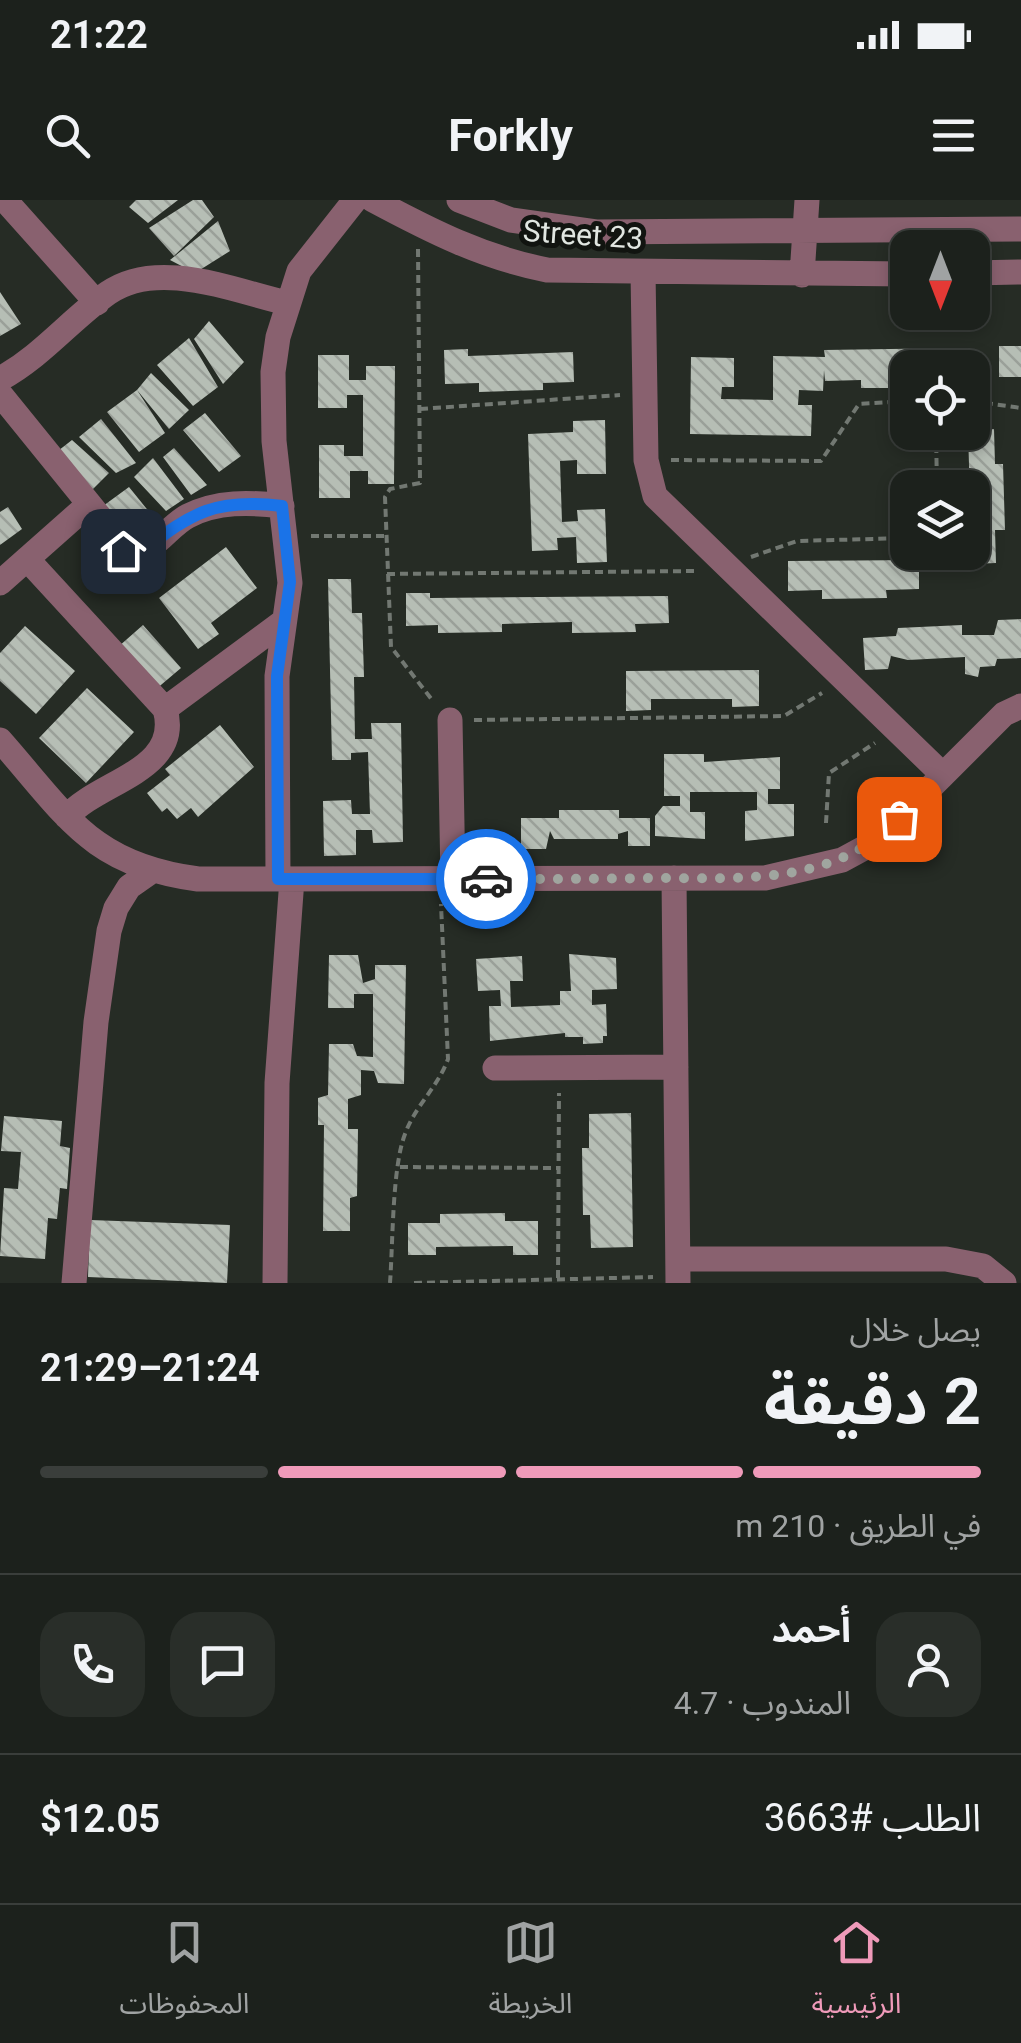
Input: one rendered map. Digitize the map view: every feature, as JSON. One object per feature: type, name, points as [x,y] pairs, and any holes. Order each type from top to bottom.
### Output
[{"type":"street","points":[[5,200],[98,303]]},
{"type":"street","points":[[274,1283],[285,879],[277,676],[290,582],[272,407],[278,337],[300,270],[356,200]]},
{"type":"street","name":"Street 23","points":[[373,200],[500,261],[547,270],[890,274]]},
{"type":"street","name":"Street 23","points":[[459,200],[511,220],[553,229],[805,233],[1021,229]]},
{"type":"street","points":[[802,275],[807,200]]},
{"type":"street","points":[[642,272],[646,460],[656,496],[943,775]]},
{"type":"street","points":[[990,273],[1021,272]]},
{"type":"street","points":[[0,379],[48,348],[125,284],[164,277],[287,303]]},
{"type":"street","points":[[0,394],[123,551],[136,554],[186,517],[209,508],[245,503],[282,506]]},
{"type":"street","points":[[0,583],[88,505]]},
{"type":"street","points":[[28,558],[165,709],[170,725],[167,741],[156,754],[126,779],[86,798],[67,817]]},
{"type":"street","points":[[165,709],[284,621]]},
{"type":"street","points":[[0,740],[67,817],[104,851],[148,872],[198,879],[765,878],[842,860],[877,842],[1004,714],[1021,706]]},
{"type":"street","points":[[447,879],[450,720]]},
{"type":"street","points":[[74,1283],[96,1022],[109,931],[122,897],[148,872]]},
{"type":"street","points":[[674,878],[678,1273],[946,1259],[983,1266],[1004,1283]]},
{"type":"street","points":[[496,1068],[676,1067]]},
{"type":"path","points":[[418,224],[420,484],[386,492],[390,647],[450,720],[784,716],[798,711],[843,678]]},
{"type":"path","points":[[420,409],[645,393]]},
{"type":"path","points":[[646,460],[821,462],[858,404],[890,402]]},
{"type":"path","points":[[990,404],[1021,408]]},
{"type":"path","points":[[286,536],[386,536]]},
{"type":"path","points":[[386,574],[733,571],[774,546],[798,541],[890,538]]},
{"type":"path","points":[[826,822],[829,774],[896,730]]},
{"type":"path","points":[[390,1283],[402,1140],[412,1116],[441,1079],[448,1060],[447,879]]},
{"type":"path","points":[[558,1280],[559,1068]]},
{"type":"path","points":[[400,1167],[558,1168]]},
{"type":"path","points":[[414,1283],[678,1273]]},
{"type":"building","points":[[136,200],[178,200],[148,223],[129,207]]},
{"type":"building","points":[[193,200],[202,200],[214,217],[174,256],[149,228]]},
{"type":"building","points":[[218,221],[230,251],[195,273],[170,260]]},
{"type":"building","points":[[0,292],[21,324],[0,336]]},
{"type":"building","points":[[209,321],[244,362],[223,384],[194,339]]},
{"type":"building","points":[[189,338],[218,387],[193,406],[157,365]]},
{"type":"building","points":[[999,346],[1021,346],[1021,377],[999,377]]},
{"type":"building","points":[[957,348],[890,350],[890,388],[861,388],[861,380],[825,381],[824,370],[823,391],[799,390],[798,405],[812,405],[811,436],[690,434],[691,357],[734,358],[734,387],[722,387],[721,399],[773,400],[773,356],[825,357],[824,350]]},
{"type":"building","points":[[468,349],[468,356],[573,352],[574,382],[543,383],[543,390],[479,392],[479,383],[445,384],[444,350]]},
{"type":"building","points":[[318,355],[349,355],[349,380],[366,380],[366,366],[395,366],[394,484],[368,484],[368,471],[350,471],[350,498],[319,498],[319,445],[344,445],[344,456],[363,456],[363,395],[347,395],[347,408],[318,408]]},
{"type":"building","points":[[151,373],[189,410],[169,429],[137,390]]},
{"type":"building","points":[[137,390],[165,433],[139,452],[107,412]]},
{"type":"building","points":[[205,413],[241,456],[219,472],[183,430]]},
{"type":"building","points":[[101,419],[136,463],[116,473],[79,437]]},
{"type":"building","points":[[605,420],[606,474],[577,474],[577,460],[560,461],[562,522],[578,521],[577,510],[605,509],[607,562],[577,563],[576,537],[557,538],[558,550],[532,551],[528,434],[573,432],[573,421]]},
{"type":"building","points":[[990,429],[994,429],[995,464],[1003,464],[1005,530],[995,530],[996,563],[990,563],[990,470],[969,470],[969,450],[990,450]]},
{"type":"building","points":[[72,440],[109,473],[91,491],[54,454]]},
{"type":"building","points":[[174,448],[207,485],[191,495],[163,457]]},
{"type":"building","points":[[153,458],[184,499],[166,511],[134,477]]},
{"type":"building","points":[[129,487],[159,524],[132,542],[103,506]]},
{"type":"building","points":[[8,507],[22,529],[0,545],[0,512]]},
{"type":"building","points":[[226,547],[257,588],[211,623],[219,634],[198,649],[159,598]]},
{"type":"building","points":[[890,560],[890,570],[919,570],[919,589],[886,590],[887,598],[822,599],[822,590],[788,591],[788,561]]},
{"type":"building","points":[[328,579],[351,579],[352,613],[362,613],[364,677],[354,677],[355,739],[372,739],[371,723],[401,723],[403,842],[373,843],[372,830],[356,830],[356,855],[324,856],[323,801],[351,800],[352,814],[370,814],[368,752],[351,753],[351,760],[332,760]]},
{"type":"building","points":[[406,593],[430,593],[430,598],[668,596],[669,623],[635,624],[636,632],[572,633],[572,622],[502,624],[502,632],[438,633],[438,625],[406,626]]},
{"type":"building","points":[[1021,619],[1021,658],[997,659],[995,666],[980,667],[978,677],[965,674],[965,657],[908,660],[891,656],[888,669],[865,670],[863,638],[896,636],[898,628],[962,625],[962,635],[994,635],[998,620]]},
{"type":"building","points":[[143,625],[181,668],[155,690],[118,647]]},
{"type":"building","points":[[25,626],[75,671],[36,714],[0,681],[0,653]]},
{"type":"building","points":[[759,670],[759,706],[732,707],[732,699],[651,699],[651,710],[626,711],[626,671]]},
{"type":"building","points":[[87,688],[134,732],[86,783],[39,738]]},
{"type":"building","points":[[220,725],[254,767],[198,817],[191,808],[177,819],[167,808],[162,812],[147,793],[170,775],[165,769]]},
{"type":"building","points":[[664,754],[704,754],[704,762],[780,757],[780,789],[768,789],[768,804],[794,804],[794,836],[745,841],[745,811],[757,810],[757,792],[690,792],[690,812],[705,812],[705,839],[655,836],[655,816],[663,806],[680,806],[680,796],[664,796]]},
{"type":"building","points":[[559,810],[619,810],[619,818],[650,818],[650,846],[628,846],[628,831],[618,834],[618,839],[554,839],[550,831],[546,849],[521,849],[521,818],[559,818]]},
{"type":"building","points":[[569,954],[616,958],[617,989],[592,990],[592,1005],[606,1004],[607,1036],[603,1036],[603,1043],[583,1044],[583,1037],[565,1037],[565,1033],[490,1041],[489,1006],[501,1006],[500,990],[478,991],[476,959],[522,956],[523,981],[510,981],[511,1007],[560,1005],[560,991],[571,991]]},
{"type":"building","points":[[329,955],[358,955],[363,983],[375,979],[375,965],[406,965],[404,1084],[378,1083],[374,1071],[361,1070],[361,1095],[348,1099],[348,1129],[358,1129],[357,1196],[350,1198],[350,1231],[323,1231],[324,1125],[318,1125],[318,1098],[328,1095],[329,1044],[353,1044],[357,1056],[373,1057],[373,994],[354,994],[354,1008],[328,1008]]},
{"type":"building","points":[[631,1113],[633,1247],[591,1248],[590,1215],[583,1215],[582,1148],[589,1148],[589,1114]]},
{"type":"building","points":[[4,1116],[62,1121],[60,1146],[70,1148],[67,1189],[60,1188],[57,1219],[48,1218],[45,1259],[0,1256],[4,1188],[18,1189],[21,1152],[1,1151]]},
{"type":"building","points":[[505,1213],[505,1221],[538,1221],[538,1255],[513,1255],[513,1246],[436,1247],[436,1255],[408,1255],[408,1223],[440,1223],[440,1214]]},
{"type":"building","points":[[90,1220],[230,1225],[227,1283],[88,1277]]},
{"type":"way so far","points":[[486,879],[765,878],[804,872],[842,860],[877,842],[899,819]]},
{"type":"route","points":[[123,551],[142,552],[186,517],[209,508],[258,503],[282,506],[290,582],[277,676],[278,879],[486,879]]}]
